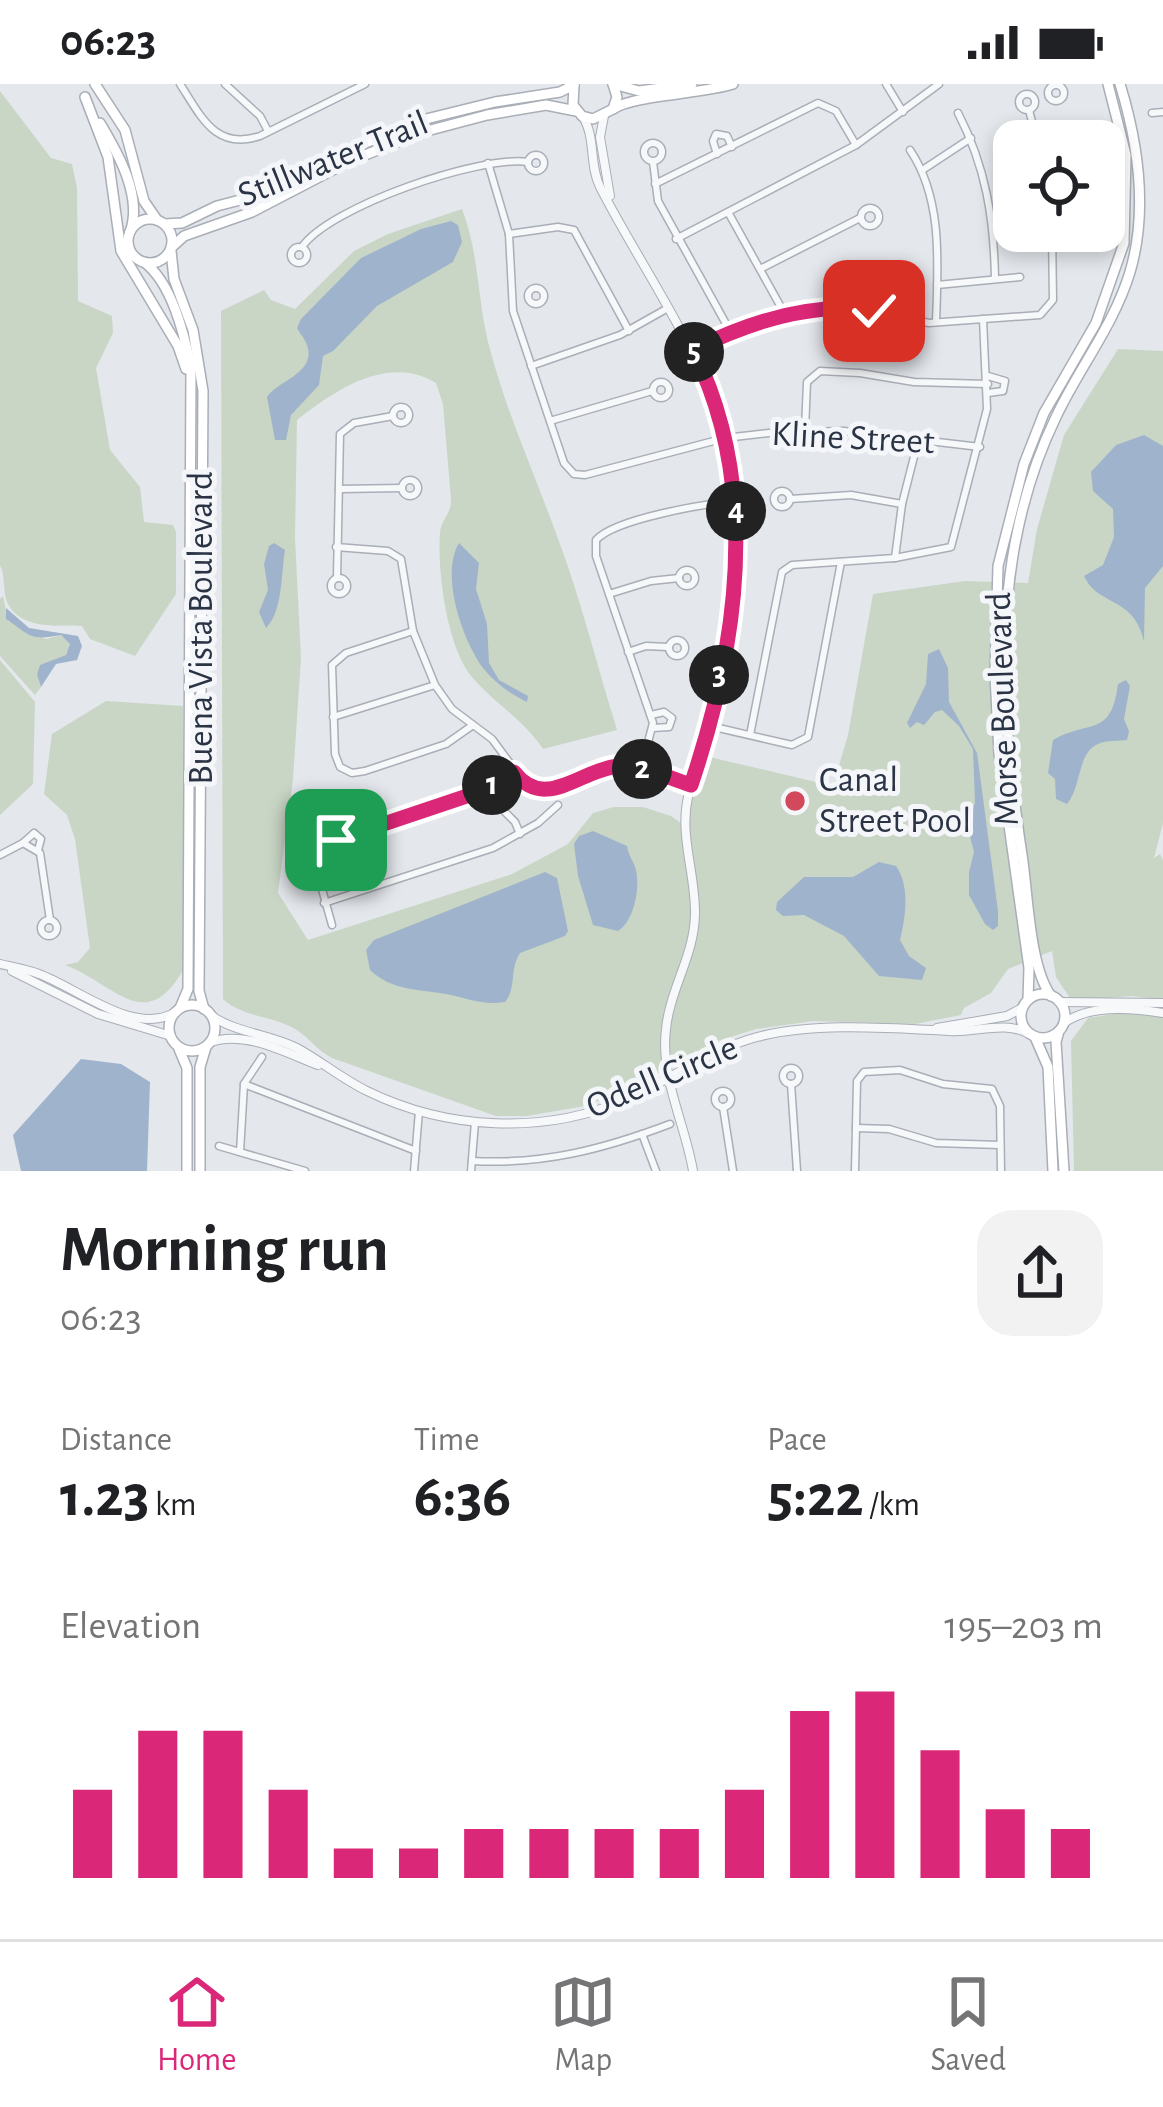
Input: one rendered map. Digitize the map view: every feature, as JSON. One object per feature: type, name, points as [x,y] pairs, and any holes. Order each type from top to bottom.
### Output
[{"type":"main road","name":"Buena Vista Boulevard","points":[[74,84],[116,148],[134,207],[130,252],[163,285],[190,367],[188,989],[170,1023],[188,1068],[187,1171]]},
{"type":"main road","name":"Buena Vista Boulevard","points":[[95,84],[125,130],[144,201],[172,235],[174,279],[193,330],[202,392],[199,991],[215,1029],[200,1067],[200,1171]]},
{"type":"main road","points":[[574,84],[571,99],[579,114]]},
{"type":"main road","name":"Stillwater Trail","points":[[161,222],[182,223],[217,206],[263,194],[342,152],[410,124],[476,106],[560,92],[574,84]]},
{"type":"main road","points":[[609,113],[616,97],[613,84],[639,91],[692,84]]},
{"type":"main road","points":[[609,113],[630,101],[703,93],[733,84]]},
{"type":"main road","name":"Morse Boulevard","points":[[1025,1004],[1029,968],[999,754],[994,674],[998,566],[1009,514],[1044,413],[1096,323],[1124,243],[1126,155],[1108,84]]},
{"type":"main road","name":"Morse Boulevard","points":[[1055,999],[1039,965],[1017,824],[1006,656],[1008,585],[1034,469],[1131,269],[1138,222],[1138,171],[1132,122],[1120,84]]},
{"type":"main road","points":[[85,97],[108,157],[121,251],[178,346],[190,402]]},
{"type":"main road","name":"Stillwater Trail","points":[[171,249],[184,236],[252,212],[350,161],[423,132],[546,105],[579,114],[609,113]]},
{"type":"main road","points":[[130,232],[144,220],[161,222]]},
{"type":"main road","points":[[143,262],[161,261],[171,249]]},
{"type":"main road","points":[[1053,1171],[1048,1067],[1021,1022],[1025,1004],[1039,995],[1055,999],[1062,1027],[1056,1042],[1064,1171]]},
{"type":"main road","points":[[178,1010],[192,1005],[208,1012]]},
{"type":"main road","points":[[1032,1036],[1048,1038],[1062,1027]]},
{"type":"main road","points":[[174,1041],[191,1051],[208,1044]]},
{"type":"street","points":[[180,84],[204,124],[242,141],[365,84]]},
{"type":"street","points":[[225,84],[235,87],[268,131]]},
{"type":"street","points":[[886,84],[904,112]]},
{"type":"street","points":[[676,239],[856,145],[939,84]]},
{"type":"street","points":[[1029,110],[1021,108],[1019,98],[1029,94],[1035,100]]},
{"type":"street","points":[[1032,120],[1029,110],[1035,100],[1048,96]]},
{"type":"street","points":[[655,184],[818,103],[836,111],[856,145]]},
{"type":"street","points":[[1152,113],[1163,112]]},
{"type":"street","points":[[599,168],[600,137],[609,113]]},
{"type":"street","points":[[958,113],[984,171],[993,224],[994,279]]},
{"type":"street","points":[[579,114],[590,130],[614,209],[693,350],[725,439],[735,502],[734,593],[685,830],[695,922],[687,963],[668,1015],[665,1045],[693,1171]]},
{"type":"street","points":[[717,154],[712,141],[716,134],[727,136],[732,147]]},
{"type":"street","points":[[923,169],[971,138]]},
{"type":"street","points":[[910,150],[931,194],[936,322]]},
{"type":"street","points":[[302,247],[312,235],[379,199],[430,179],[488,164],[528,162]]},
{"type":"street","points":[[652,162],[655,184],[676,239],[730,331]]},
{"type":"street","points":[[488,164],[509,234],[510,299],[550,421],[652,391]]},
{"type":"street","points":[[728,212],[787,318]]},
{"type":"street","points":[[762,268],[860,218]]},
{"type":"street","points":[[509,234],[559,227],[574,230],[629,331]]},
{"type":"street","points":[[693,350],[730,331],[837,308],[869,306],[936,322],[1040,314],[1049,309],[1054,294],[1056,252]]},
{"type":"street","points":[[937,285],[1020,278]]},
{"type":"street","points":[[510,299],[527,297]]},
{"type":"street","points":[[531,366],[629,331],[668,308]]},
{"type":"street","points":[[750,735],[779,577],[792,565],[895,558],[951,547],[980,447],[988,384],[983,319]]},
{"type":"street","points":[[805,430],[807,382],[820,371],[914,382],[988,384]]},
{"type":"street","points":[[337,578],[339,440],[354,423],[393,416]]},
{"type":"street","name":"Kline Street","points":[[550,421],[566,467],[580,476],[725,439],[805,430],[980,447]]},
{"type":"street","points":[[895,558],[918,441]]},
{"type":"street","points":[[338,489],[402,488]]},
{"type":"street","points":[[790,499],[851,495],[902,504]]},
{"type":"street","points":[[641,769],[651,715],[594,550],[596,540],[603,532],[735,502]]},
{"type":"street","points":[[336,547],[388,551],[401,559],[413,631],[435,685],[452,709],[492,739],[527,786],[549,790],[615,766],[691,785]]},
{"type":"street","points":[[710,726],[791,745],[808,737],[841,562]]},
{"type":"street","points":[[609,594],[679,578]]},
{"type":"street","points":[[413,631],[334,660],[330,675],[337,761],[352,773],[446,744],[473,724]]},
{"type":"street","points":[[628,652],[646,646],[668,647]]},
{"type":"street","points":[[333,718],[435,685]]},
{"type":"street","points":[[651,715],[664,712],[671,718],[669,727],[652,728]]},
{"type":"street","points":[[328,843],[483,790],[514,772]]},
{"type":"street","points":[[483,790],[515,822],[520,834]]},
{"type":"street","points":[[324,903],[479,853],[520,834],[558,805]]},
{"type":"street","points":[[332,925],[320,875],[336,811]]},
{"type":"street","points":[[0,855],[23,844],[38,850],[50,920]]},
{"type":"street","points":[[0,964],[38,974],[132,1015],[157,1019],[178,1010]]},
{"type":"street","points":[[0,964],[98,1014],[174,1041]]},
{"type":"street","points":[[1055,999],[1163,1003]]},
{"type":"street","name":"Odell Circle","points":[[931,1029],[1007,1016],[1025,1004]]},
{"type":"street","name":"Odell Circle","points":[[208,1012],[226,1025],[281,1040],[371,1093],[419,1111],[475,1122],[554,1120],[600,1109],[716,1052],[773,1033],[816,1028],[952,1032],[1015,1027],[1032,1036]]},
{"type":"street","points":[[1062,1027],[1085,1013],[1163,1013]]},
{"type":"street","name":"Odell Circle","points":[[208,1044],[226,1037],[248,1040],[332,1071]]},
{"type":"street","points":[[240,1152],[244,1084],[262,1057]]},
{"type":"street","points":[[856,1171],[860,1076],[872,1070],[900,1070],[943,1084],[992,1090],[1000,1106],[1001,1171]]},
{"type":"street","points":[[244,1084],[416,1150]]},
{"type":"street","points":[[791,1084],[797,1171]]},
{"type":"street","points":[[723,1107],[733,1171]]},
{"type":"street","points":[[414,1171],[419,1111]]},
{"type":"street","points":[[471,1171],[475,1122]]},
{"type":"street","points":[[472,1161],[550,1160],[612,1146],[670,1124]]},
{"type":"street","points":[[856,1128],[889,1129],[936,1142],[1000,1145]]},
{"type":"street","points":[[642,1134],[656,1171]]},
{"type":"street","points":[[219,1146],[305,1171]]},
{"type":"green space","points":[[0,91],[51,158],[72,164],[77,188],[78,301],[112,316],[113,333],[96,368],[110,450],[140,487],[144,522],[173,525],[176,532],[176,594],[135,656],[90,639],[82,626],[31,622],[14,612],[6,599],[0,565]]},
{"type":"green space","points":[[462,209],[498,376],[566,560],[617,730],[543,749],[463,664],[450,628],[440,567],[440,533],[451,499],[443,404],[436,383],[400,372],[382,374],[329,397],[297,420],[295,538],[301,658],[293,779],[278,893],[308,940],[512,874],[568,844],[593,813],[614,807],[643,807],[682,824],[698,905],[688,816],[705,756],[833,786],[848,735],[873,594],[965,581],[1028,583],[1037,529],[1064,435],[1118,349],[1163,351],[1163,823],[1154,858],[1160,854],[1163,860],[1163,1000],[1132,996],[1072,1001],[1056,977],[1052,951],[1008,969],[991,993],[964,1008],[961,1015],[915,1024],[813,1021],[756,1029],[718,1041],[637,1085],[585,1106],[496,1116],[332,1058],[295,1029],[240,1010],[223,999],[221,311],[264,290],[271,300],[295,309],[354,251]]},
{"type":"green space","points":[[3,596],[8,621],[46,639],[61,635],[70,644],[66,655],[37,675],[41,687],[35,695],[0,656]]},
{"type":"green space","points":[[0,660],[35,702],[33,784],[0,815]]},
{"type":"green space","points":[[106,701],[183,706],[184,968],[170,989],[142,1002],[65,965],[78,962],[90,948],[75,839],[67,815],[44,794],[52,734]]},
{"type":"green space","points":[[1120,1013],[1163,1017],[1163,1171],[1074,1171],[1071,1041],[1088,1018]]},
{"type":"water","points":[[451,221],[458,225],[462,242],[453,262],[377,306],[323,356],[319,385],[291,415],[286,440],[275,440],[267,397],[307,363],[307,345],[297,328],[301,319],[361,258],[421,229]]},
{"type":"water","points":[[1144,435],[1163,446],[1163,566],[1145,588],[1144,641],[1132,616],[1098,593],[1084,576],[1103,565],[1114,537],[1113,509],[1093,491],[1091,472],[1116,445]]},
{"type":"water","points":[[274,543],[285,550],[278,602],[266,628],[259,612],[268,590],[264,564]]},
{"type":"water","points":[[459,543],[479,563],[476,589],[487,624],[489,663],[499,680],[528,696],[527,702],[492,678],[468,641],[453,589]]},
{"type":"water","points":[[6,608],[29,628],[78,636],[82,646],[77,660],[56,664],[41,687],[40,665],[66,655],[70,644],[61,635],[26,633],[6,619]]},
{"type":"water","points":[[939,649],[948,668],[949,702],[977,753],[998,911],[998,926],[993,930],[969,895],[974,852],[967,825],[975,803],[973,749],[942,710],[924,725],[917,722],[910,728],[907,723],[926,684],[928,654]]},
{"type":"water","points":[[1126,680],[1130,686],[1124,719],[1127,740],[1091,748],[1067,804],[1056,799],[1055,779],[1048,773],[1053,740],[1104,720],[1118,684]]},
{"type":"water","points":[[593,831],[627,846],[636,872],[633,910],[618,931],[593,925],[578,876],[574,844],[579,836]]},
{"type":"water","points":[[879,862],[896,866],[900,874],[906,902],[900,940],[909,956],[926,968],[922,980],[879,976],[844,936],[804,915],[783,916],[776,910],[777,902],[804,877],[853,877]]},
{"type":"water","points":[[545,872],[557,878],[568,931],[520,953],[505,1002],[406,988],[370,970],[366,950],[374,940]]},
{"type":"water","points":[[81,1059],[121,1064],[150,1082],[147,1171],[21,1171],[13,1135]]},
{"type":"place","name":"Canal Street Pool","points":[[795,801]]},
{"type":"route","points":[[336,840],[473,794],[514,772],[527,786],[541,790],[615,766],[691,785],[710,726],[737,551],[728,448],[693,350],[753,324],[825,309],[874,311]]}]
